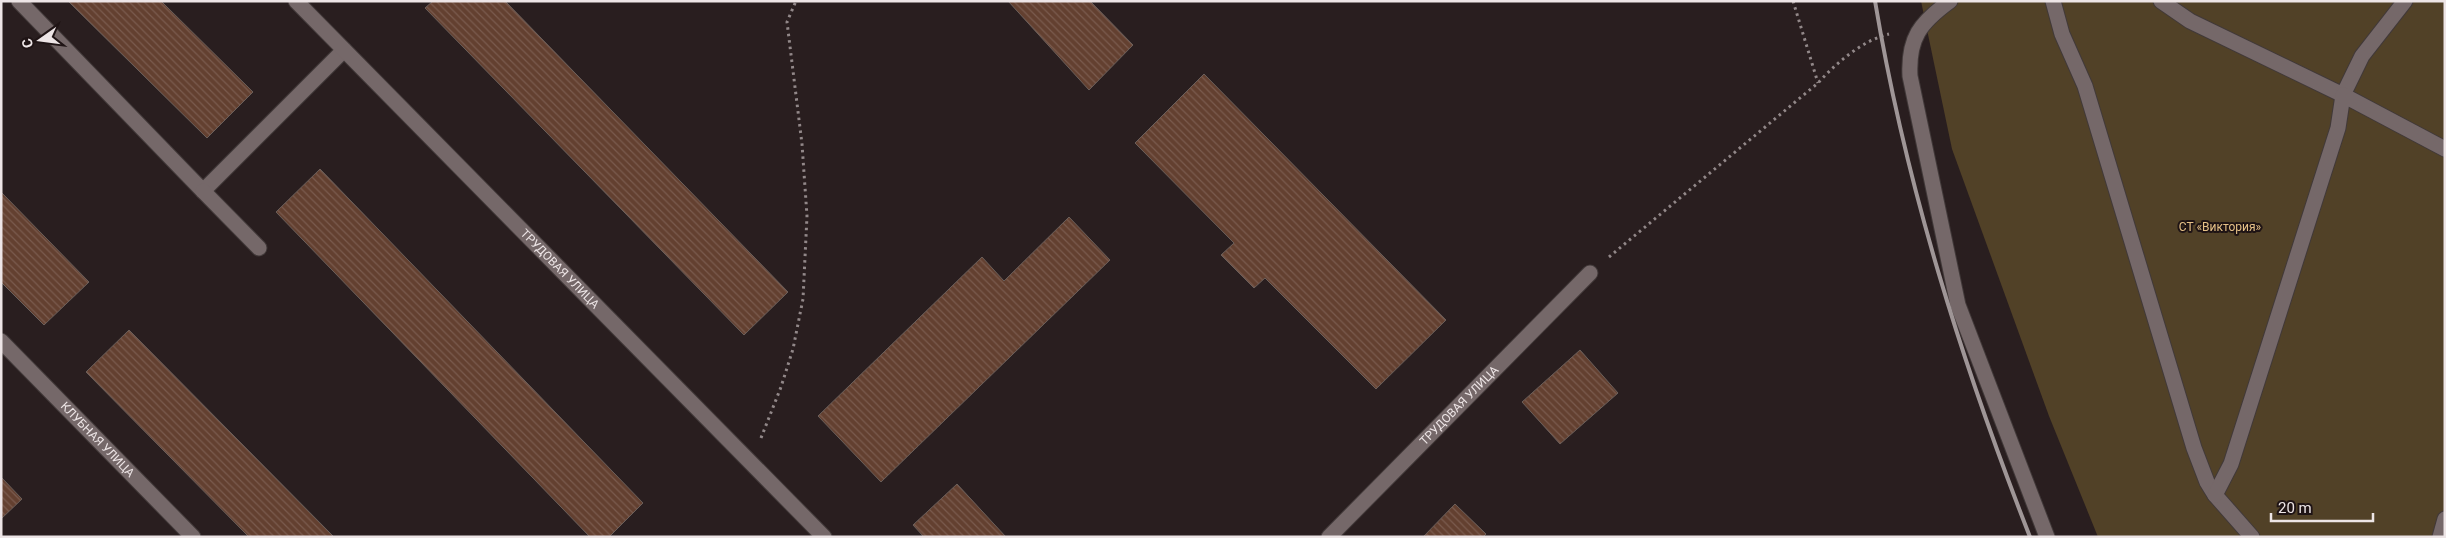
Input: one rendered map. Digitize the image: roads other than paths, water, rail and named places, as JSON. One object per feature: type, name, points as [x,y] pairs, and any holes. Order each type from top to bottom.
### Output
[{"type":"street","points":[[19,1],[259,248]]},
{"type":"street","name":"ТРУДОВАЯ УЛИЦА","points":[[296,1],[824,537]]},
{"type":"street","points":[[1950,1],[1919,28],[1912,45],[1910,76],[1958,305],[2047,537]]},
{"type":"street","points":[[2053,1],[2062,34],[2085,86],[2194,448],[2207,482],[2215,495],[2252,537]]},
{"type":"street","points":[[2161,1],[2190,21],[2343,95],[2445,149]]},
{"type":"street","points":[[2215,495],[2234,455],[2338,128],[2343,95],[2362,56],[2405,1]]},
{"type":"street","points":[[203,191],[344,50]]},
{"type":"street","name":"ТРУДОВАЯ УЛИЦА","points":[[1328,537],[1590,273]]},
{"type":"street","name":"КЛУБНАЯ УЛИЦА","points":[[1,341],[194,537]]},
{"type":"street","points":[[2440,537],[2445,519]]},
{"type":"railway","points":[[1875,1],[1903,138],[1939,273],[1981,406],[2030,537]]},
{"type":"park label","name":"СТ «Виктория»","points":[[2220,227]]}]
